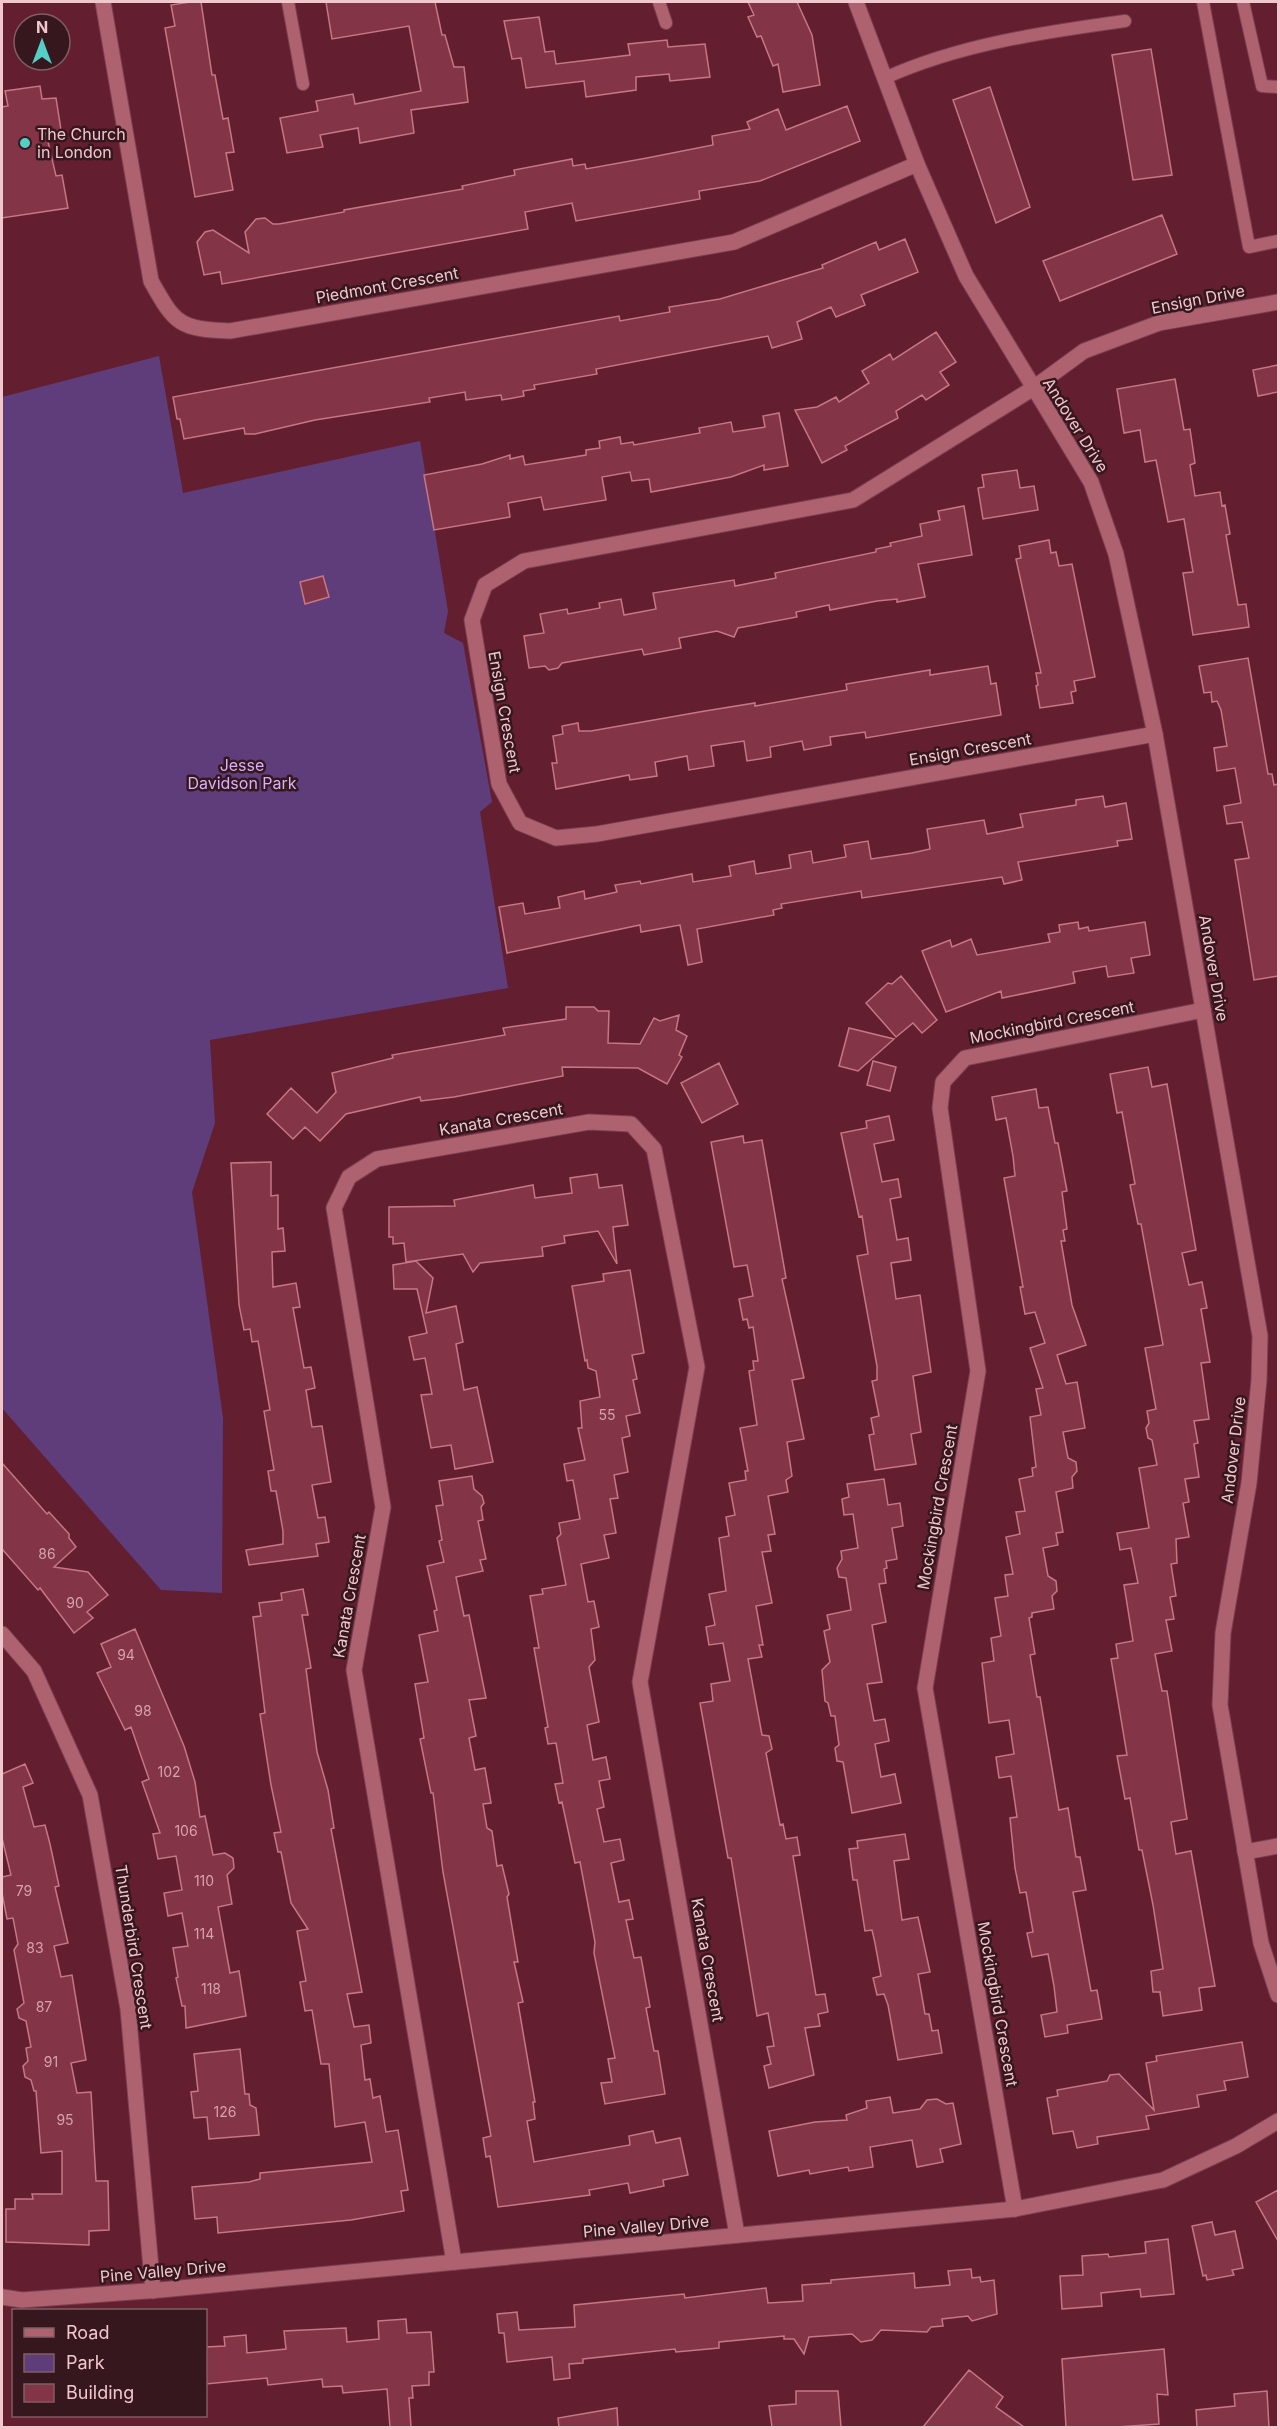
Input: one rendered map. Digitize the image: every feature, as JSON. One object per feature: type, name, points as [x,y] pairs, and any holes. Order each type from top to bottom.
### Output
[{"type":"street","name":"Piedmont Crescent","points":[[103,2],[151,281],[171,315],[198,330],[230,331],[734,242],[917,164]]},
{"type":"street","name":"Andover Drive","points":[[856,2],[917,164],[966,276],[1032,389],[1091,482],[1116,554],[1155,734],[1260,1336],[1259,1380],[1249,1483],[1223,1632],[1220,1705],[1261,1944],[1278,1995]]},
{"type":"street","name":"Ensign Drive","points":[[1032,389],[1084,351],[1159,323],[1278,302]]},
{"type":"street","name":"Ensign Crescent","points":[[1032,389],[854,500],[524,561],[485,585],[471,620],[499,784],[520,823],[556,838],[597,834],[1155,734]]},
{"type":"street","name":"Mockingbird Crescent","points":[[1015,2209],[924,1688],[978,1371],[939,1108],[944,1082],[965,1058],[1203,1010]]},
{"type":"street","name":"Kanata Crescent","points":[[454,2262],[354,1670],[383,1507],[334,1208],[349,1177],[377,1159],[590,1122],[631,1124],[654,1149],[697,1367],[640,1682],[737,2235]]},
{"type":"street","name":"Thunderbird Crescent","points":[[2,1634],[33,1671],[90,1795],[128,2009],[153,2291]]},
{"type":"street","points":[[1245,1852],[1278,1846]]},
{"type":"street","name":"Pine Valley Drive","points":[[2,2296],[22,2300],[153,2291],[1015,2209],[1163,2180],[1236,2146],[1278,2121]]},
{"type":"lane","points":[[288,2],[303,84]]},
{"type":"lane","points":[[658,2],[666,23]]},
{"type":"lane","points":[[1203,2],[1249,247],[1278,241]]},
{"type":"lane","points":[[1243,2],[1263,86],[1278,87]]},
{"type":"lane","points":[[885,78],[904,69],[1015,38],[1125,21]]},
{"type":"green space","name":"Jesse Davidson Park","points":[[159,356],[183,493],[420,441],[448,611],[444,633],[463,643],[492,802],[480,812],[508,988],[210,1040],[215,1123],[192,1192],[223,1418],[222,1593],[161,1590],[2,1408],[2,397]]},
{"type":"building","points":[[201,2],[212,75],[215,75],[223,119],[228,118],[234,152],[226,153],[233,190],[195,197],[165,28],[175,26],[171,5]]},
{"type":"building","points":[[326,2],[435,2],[442,35],[445,35],[454,67],[464,67],[468,102],[411,110],[414,133],[360,143],[358,128],[320,135],[323,147],[287,153],[280,118],[318,111],[316,101],[353,94],[355,104],[421,91],[409,26],[332,39]]},
{"type":"building","points":[[748,2],[797,2],[812,35],[820,85],[783,92],[778,64],[773,66],[761,36],[757,37],[748,17],[754,15]]},
{"type":"building","points":[[539,17],[545,52],[554,51],[556,64],[630,55],[628,44],[667,40],[668,47],[705,44],[710,77],[670,81],[669,74],[636,77],[636,90],[586,97],[584,81],[526,88],[521,58],[512,59],[504,21]]},
{"type":"building","points":[[1151,49],[1172,175],[1133,180],[1112,55]]},
{"type":"building","name":"The Church in London","points":[[40,86],[42,99],[56,98],[61,130],[46,133],[56,176],[62,175],[68,208],[2,218],[2,107],[8,106],[5,91]]},
{"type":"building","points":[[990,87],[1030,207],[996,223],[953,100]]},
{"type":"building","points":[[847,106],[860,141],[760,181],[699,191],[700,199],[576,221],[572,203],[525,212],[528,229],[222,284],[220,272],[204,275],[197,242],[205,232],[213,230],[249,253],[245,232],[256,219],[265,218],[273,224],[279,224],[344,212],[344,210],[463,189],[462,186],[515,175],[514,170],[572,159],[573,166],[585,164],[586,169],[647,158],[713,145],[712,136],[750,129],[747,122],[778,109],[786,130]]},
{"type":"building","points":[[1162,215],[1177,254],[1060,301],[1043,261]]},
{"type":"building","points":[[905,239],[918,272],[861,295],[865,305],[836,317],[831,307],[797,322],[802,339],[772,348],[768,336],[596,369],[597,374],[534,385],[535,389],[523,391],[524,396],[502,400],[501,395],[466,400],[465,392],[429,398],[430,402],[315,420],[255,434],[245,434],[244,428],[184,439],[180,419],[177,419],[173,397],[619,316],[620,321],[670,312],[669,307],[720,299],[823,268],[822,265],[876,242],[879,250]]},
{"type":"building","points":[[936,332],[956,362],[940,372],[949,385],[926,400],[922,395],[896,411],[898,418],[845,446],[847,450],[822,463],[795,410],[817,407],[836,397],[839,402],[869,383],[862,371],[890,354],[893,360]]},
{"type":"building","points":[[1278,365],[1278,392],[1258,396],[1253,370]]},
{"type":"building","points":[[1175,379],[1184,430],[1190,429],[1195,463],[1190,465],[1195,496],[1220,492],[1222,506],[1225,505],[1230,534],[1226,535],[1238,605],[1246,604],[1249,627],[1193,635],[1183,573],[1193,572],[1184,519],[1168,522],[1156,460],[1145,462],[1140,430],[1124,433],[1117,389]]},
{"type":"building","points":[[779,413],[788,466],[764,470],[764,465],[731,477],[651,492],[649,479],[632,481],[630,472],[602,477],[606,500],[544,510],[541,497],[508,503],[510,517],[434,530],[424,475],[482,464],[510,455],[510,459],[523,456],[525,465],[586,455],[586,450],[600,448],[599,441],[620,437],[621,444],[633,442],[634,445],[700,433],[699,428],[731,422],[733,432],[765,427],[763,416]]},
{"type":"building","points":[[1017,470],[1020,488],[1034,486],[1038,510],[983,519],[978,488],[984,487],[982,475]]},
{"type":"building","points":[[964,506],[972,555],[918,564],[925,597],[897,602],[897,599],[877,601],[830,610],[829,605],[796,612],[797,617],[738,628],[734,637],[717,631],[679,638],[681,648],[644,655],[642,649],[562,663],[558,668],[549,670],[545,666],[529,668],[524,636],[544,633],[540,614],[567,609],[568,614],[600,608],[599,603],[621,599],[624,615],[656,609],[653,593],[734,580],[735,586],[776,578],[775,573],[876,552],[876,549],[891,546],[890,543],[922,536],[920,524],[940,520],[938,511]]},
{"type":"building","points":[[1049,540],[1051,553],[1056,552],[1059,566],[1072,564],[1095,677],[1074,681],[1076,691],[1071,692],[1073,703],[1040,708],[1036,673],[1041,673],[1016,559],[1021,558],[1019,546]]},
{"type":"building","points":[[323,576],[329,597],[305,604],[300,582]]},
{"type":"building","points":[[1248,658],[1268,774],[1272,774],[1274,785],[1278,784],[1278,976],[1254,980],[1235,860],[1249,858],[1242,822],[1227,824],[1224,806],[1241,803],[1235,768],[1217,771],[1214,748],[1227,746],[1221,710],[1217,701],[1212,702],[1211,692],[1204,693],[1199,666]]},
{"type":"building","points":[[988,666],[991,684],[996,683],[1001,715],[866,738],[865,732],[830,737],[831,745],[804,750],[802,741],[770,747],[771,757],[747,761],[744,741],[711,746],[714,766],[689,770],[687,756],[655,762],[657,776],[630,780],[629,775],[556,789],[552,763],[557,763],[553,736],[563,734],[562,726],[578,723],[579,731],[591,731],[847,690],[846,684],[930,670],[930,675]]},
{"type":"building","points":[[1103,796],[1105,807],[1126,803],[1132,839],[1117,841],[1118,846],[1018,862],[1022,880],[1004,884],[1002,877],[862,898],[861,891],[781,904],[782,908],[773,910],[774,915],[697,929],[702,962],[688,965],[680,925],[641,932],[640,925],[507,953],[499,907],[523,903],[525,914],[560,908],[558,897],[584,891],[585,899],[617,892],[615,885],[640,881],[641,884],[692,874],[693,882],[731,876],[729,866],[754,861],[756,874],[791,868],[789,855],[811,851],[813,863],[846,857],[844,845],[868,841],[871,859],[912,853],[930,849],[927,829],[984,820],[987,834],[1023,827],[1020,814],[1076,805],[1076,800]]},
{"type":"building","points":[[1078,922],[1079,929],[1088,927],[1089,931],[1145,922],[1150,955],[1131,958],[1134,973],[1108,977],[1106,966],[1073,972],[1075,983],[1002,998],[1001,991],[946,1012],[922,951],[950,940],[952,947],[971,939],[977,955],[1050,942],[1048,934],[1060,932],[1059,925]]},
{"type":"building","points":[[901,976],[937,1020],[922,1033],[913,1023],[896,1037],[866,1003],[888,983],[892,984]]},
{"type":"building","points":[[566,1007],[594,1007],[598,1011],[609,1011],[608,1043],[640,1044],[654,1018],[660,1021],[679,1015],[676,1030],[687,1036],[679,1055],[682,1057],[667,1084],[638,1068],[562,1067],[563,1076],[454,1097],[421,1101],[420,1097],[346,1114],[320,1141],[305,1127],[293,1139],[267,1114],[291,1088],[317,1113],[336,1092],[332,1073],[393,1058],[392,1055],[505,1035],[503,1028],[566,1019]]},
{"type":"building","points":[[849,1028],[894,1039],[858,1071],[839,1066]]},
{"type":"building","points":[[873,1061],[896,1067],[890,1091],[867,1085]]},
{"type":"building","points":[[719,1063],[738,1104],[702,1123],[681,1083]]},
{"type":"building","points":[[1148,1067],[1152,1087],[1167,1084],[1196,1250],[1182,1253],[1189,1285],[1202,1282],[1207,1308],[1201,1309],[1210,1362],[1201,1363],[1209,1419],[1194,1421],[1198,1443],[1194,1444],[1199,1477],[1185,1479],[1189,1502],[1183,1503],[1189,1537],[1176,1539],[1177,1563],[1171,1564],[1176,1596],[1170,1597],[1174,1619],[1166,1620],[1172,1651],[1155,1654],[1162,1691],[1167,1691],[1187,1819],[1171,1822],[1176,1854],[1191,1851],[1215,1986],[1199,1988],[1202,2010],[1163,2016],[1160,1992],[1153,1992],[1151,1971],[1163,1969],[1153,1905],[1142,1850],[1139,1850],[1130,1798],[1125,1799],[1117,1756],[1127,1755],[1111,1659],[1118,1658],[1116,1644],[1133,1641],[1124,1585],[1138,1583],[1131,1548],[1120,1550],[1117,1533],[1149,1528],[1139,1468],[1157,1465],[1152,1440],[1148,1438],[1146,1428],[1149,1423],[1147,1411],[1156,1409],[1145,1348],[1163,1345],[1141,1224],[1138,1224],[1130,1185],[1135,1184],[1122,1112],[1117,1113],[1110,1074]]},
{"type":"building","points":[[1036,1089],[1039,1108],[1048,1107],[1055,1143],[1058,1143],[1067,1191],[1062,1192],[1067,1229],[1063,1230],[1065,1241],[1061,1241],[1072,1305],[1086,1345],[1057,1355],[1066,1384],[1077,1382],[1085,1428],[1063,1432],[1068,1458],[1076,1462],[1077,1471],[1072,1477],[1073,1488],[1056,1492],[1063,1532],[1056,1533],[1058,1545],[1043,1548],[1048,1576],[1056,1581],[1057,1591],[1052,1596],[1054,1609],[1032,1613],[1032,1617],[1029,1618],[1035,1654],[1030,1655],[1037,1697],[1040,1697],[1059,1810],[1068,1808],[1076,1857],[1080,1857],[1086,1890],[1073,1892],[1091,1991],[1097,1990],[1102,2019],[1067,2025],[1068,2033],[1045,2037],[1041,2015],[1057,2012],[1054,1986],[1048,1954],[1032,1957],[1027,1933],[1033,1932],[1026,1892],[1020,1893],[1015,1868],[1010,1818],[1017,1817],[1011,1776],[999,1778],[996,1757],[1014,1754],[1009,1720],[989,1723],[982,1663],[994,1661],[991,1638],[1001,1636],[995,1598],[1008,1596],[1005,1575],[1013,1574],[1006,1537],[1020,1534],[1016,1512],[1025,1511],[1019,1479],[1033,1476],[1032,1468],[1036,1467],[1030,1417],[1041,1415],[1036,1389],[1043,1388],[1030,1348],[1045,1343],[1035,1312],[1025,1314],[1020,1287],[1023,1287],[1004,1178],[1015,1176],[1013,1156],[1006,1118],[996,1120],[992,1097]]},
{"type":"building","points":[[889,1116],[894,1140],[874,1144],[882,1182],[898,1179],[901,1197],[890,1199],[897,1240],[908,1238],[911,1260],[891,1263],[896,1299],[920,1295],[931,1372],[913,1376],[921,1432],[911,1434],[916,1464],[875,1470],[869,1435],[874,1434],[871,1418],[879,1416],[872,1381],[877,1380],[877,1366],[857,1256],[868,1254],[862,1216],[859,1217],[841,1133],[867,1128],[866,1121]]},
{"type":"building","points":[[743,1136],[744,1143],[762,1140],[786,1278],[782,1279],[804,1378],[792,1380],[804,1439],[787,1442],[792,1476],[786,1480],[788,1492],[768,1496],[775,1534],[768,1535],[771,1551],[762,1552],[772,1603],[756,1606],[763,1645],[759,1645],[762,1657],[748,1659],[762,1735],[769,1736],[772,1749],[766,1753],[780,1825],[783,1824],[786,1839],[797,1837],[800,1855],[793,1856],[816,1995],[825,1994],[828,2012],[818,2014],[820,2026],[805,2028],[814,2075],[769,2088],[764,2066],[771,2064],[767,2047],[774,2046],[768,2013],[757,2016],[731,1858],[728,1858],[700,1703],[713,1701],[711,1684],[730,1681],[723,1643],[709,1645],[706,1627],[715,1625],[709,1594],[726,1591],[719,1538],[729,1536],[726,1517],[735,1515],[729,1483],[746,1480],[745,1471],[748,1471],[740,1428],[757,1425],[749,1371],[754,1370],[753,1361],[758,1361],[753,1327],[749,1328],[747,1319],[743,1320],[739,1299],[753,1296],[747,1265],[734,1267],[711,1142]]},
{"type":"building","points":[[271,1162],[271,1196],[278,1195],[278,1229],[283,1228],[285,1251],[272,1252],[273,1287],[296,1283],[300,1307],[293,1308],[304,1368],[311,1367],[315,1388],[306,1390],[312,1427],[322,1426],[331,1482],[312,1485],[318,1518],[325,1517],[329,1542],[316,1544],[318,1556],[249,1565],[246,1550],[283,1544],[283,1531],[276,1491],[271,1491],[268,1471],[274,1470],[264,1411],[270,1410],[258,1341],[252,1342],[250,1329],[244,1330],[239,1305],[231,1163]]},
{"type":"building","points":[[597,1174],[599,1188],[622,1185],[628,1225],[613,1227],[617,1264],[598,1231],[564,1236],[565,1243],[542,1247],[543,1256],[480,1263],[473,1272],[463,1254],[406,1262],[404,1243],[393,1244],[393,1237],[389,1237],[389,1207],[455,1206],[454,1200],[533,1185],[535,1198],[572,1193],[570,1178]]},
{"type":"building","points":[[416,1261],[433,1278],[426,1313],[456,1306],[463,1342],[456,1344],[464,1390],[477,1387],[493,1462],[455,1469],[451,1445],[431,1448],[421,1395],[432,1394],[425,1358],[414,1360],[409,1337],[427,1333],[417,1289],[394,1289],[393,1265]]},
{"type":"building","points":[[630,1270],[644,1353],[632,1355],[637,1379],[633,1380],[640,1413],[626,1416],[630,1436],[622,1438],[628,1472],[614,1475],[618,1498],[610,1499],[616,1533],[604,1535],[609,1558],[581,1564],[588,1602],[594,1601],[599,1627],[591,1629],[595,1660],[589,1667],[599,1722],[587,1725],[593,1760],[606,1757],[610,1779],[599,1781],[604,1807],[597,1809],[604,1842],[620,1839],[624,1860],[611,1863],[619,1902],[629,1900],[633,1919],[626,1920],[634,1958],[641,1957],[650,2007],[646,2008],[654,2051],[658,2051],[665,2094],[605,2104],[601,2083],[612,2082],[608,2059],[615,2058],[594,1953],[595,1942],[580,1862],[575,1863],[562,1802],[559,1803],[555,1784],[563,1783],[556,1743],[548,1744],[545,1728],[548,1727],[534,1648],[539,1648],[530,1596],[543,1594],[542,1589],[566,1585],[557,1538],[561,1534],[559,1523],[580,1519],[573,1480],[567,1481],[564,1464],[585,1460],[578,1428],[582,1428],[580,1401],[600,1397],[596,1371],[588,1368],[587,1360],[585,1361],[572,1286],[604,1281],[603,1274]]},
{"type":"building","points":[[2,1463],[47,1514],[49,1512],[69,1534],[69,1538],[76,1547],[54,1567],[88,1572],[108,1595],[87,1612],[93,1618],[74,1633],[40,1588],[38,1590],[2,1549]]},
{"type":"building","points":[[472,1476],[474,1489],[482,1496],[484,1503],[481,1507],[483,1520],[478,1521],[486,1559],[480,1560],[483,1571],[456,1577],[464,1616],[469,1615],[486,1698],[469,1700],[476,1736],[469,1738],[475,1770],[485,1768],[491,1803],[483,1804],[487,1828],[492,1831],[497,1866],[502,1865],[509,1894],[507,1897],[518,1962],[514,1962],[523,2002],[518,2003],[535,2102],[533,2102],[535,2119],[527,2121],[534,2162],[630,2145],[629,2136],[653,2131],[656,2143],[680,2138],[688,2175],[663,2180],[664,2186],[630,2193],[628,2183],[589,2190],[590,2195],[498,2207],[490,2156],[486,2157],[483,2138],[491,2136],[443,1872],[433,1793],[431,1793],[420,1739],[424,1738],[415,1684],[428,1682],[419,1635],[438,1631],[434,1611],[437,1610],[427,1566],[444,1562],[439,1541],[442,1540],[436,1506],[443,1505],[439,1481]]},
{"type":"building","points":[[884,1479],[888,1505],[900,1503],[903,1526],[892,1528],[897,1559],[886,1561],[887,1568],[884,1569],[886,1583],[879,1584],[886,1622],[872,1625],[882,1682],[867,1684],[874,1721],[885,1719],[889,1741],[875,1744],[881,1777],[895,1774],[901,1803],[852,1813],[843,1762],[837,1761],[835,1748],[839,1745],[835,1716],[831,1716],[828,1703],[825,1701],[822,1670],[830,1662],[824,1631],[830,1629],[827,1615],[851,1610],[846,1578],[839,1577],[837,1568],[842,1559],[841,1551],[858,1548],[853,1514],[844,1515],[842,1499],[849,1497],[847,1484]]},
{"type":"building","points":[[303,1589],[308,1615],[302,1615],[311,1668],[306,1669],[317,1752],[328,1790],[334,1828],[331,1829],[362,1992],[347,1994],[354,2027],[369,2025],[371,2043],[361,2045],[365,2080],[370,2079],[373,2098],[380,2096],[386,2132],[398,2130],[408,2190],[401,2191],[404,2211],[351,2220],[218,2233],[217,2217],[195,2219],[192,2187],[249,2182],[260,2179],[260,2173],[372,2162],[365,2122],[335,2127],[329,2064],[321,2064],[312,2010],[305,2011],[300,1982],[306,1981],[297,1931],[308,1929],[291,1903],[281,1852],[278,1852],[274,1833],[281,1832],[260,1714],[265,1713],[253,1617],[261,1616],[259,1603],[282,1600],[281,1593]]},
{"type":"building","points":[[135,1629],[184,1746],[195,1782],[200,1817],[205,1816],[213,1855],[225,1853],[233,1858],[234,1868],[227,1875],[232,1904],[218,1907],[230,1973],[239,1971],[246,2016],[186,2028],[185,2006],[182,2006],[176,1978],[178,1977],[173,1948],[188,1946],[182,1913],[168,1916],[164,1893],[182,1890],[176,1856],[158,1859],[153,1834],[160,1833],[142,1782],[149,1779],[131,1727],[125,1730],[97,1673],[111,1667],[101,1644]]},
{"type":"building","points":[[25,1764],[33,1783],[23,1787],[34,1827],[45,1825],[59,1886],[55,1887],[68,1943],[54,1946],[61,1977],[72,1975],[86,2060],[71,2063],[77,2093],[91,2092],[96,2181],[108,2181],[109,2230],[89,2231],[89,2245],[6,2242],[6,2209],[15,2209],[15,2199],[33,2199],[32,2194],[62,2194],[62,2151],[41,2153],[36,2091],[34,2091],[31,2080],[25,2077],[23,2066],[28,2061],[26,2048],[31,2047],[26,2021],[19,2018],[17,2009],[24,2003],[14,1950],[18,1944],[13,1918],[7,1919],[2,1893],[2,1877],[11,1875],[2,1838],[2,1774]]},
{"type":"building","points":[[905,1834],[909,1859],[894,1861],[902,1920],[918,1917],[930,1972],[918,1974],[925,2014],[929,2014],[932,2031],[938,2030],[942,2053],[898,2060],[888,2005],[884,1994],[877,1995],[873,1978],[881,1976],[875,1943],[872,1930],[865,1931],[857,1880],[853,1880],[849,1849],[858,1848],[857,1841]]},
{"type":"building","points":[[1242,2042],[1248,2077],[1224,2081],[1226,2090],[1197,2095],[1199,2107],[1146,2116],[1149,2129],[1097,2137],[1098,2144],[1077,2148],[1073,2131],[1053,2134],[1047,2098],[1058,2096],[1057,2090],[1107,2081],[1110,2075],[1119,2074],[1154,2110],[1146,2063],[1157,2061],[1156,2056]]},
{"type":"building","points":[[240,2049],[245,2094],[249,2094],[250,2105],[256,2108],[259,2135],[209,2139],[207,2117],[194,2118],[191,2092],[198,2091],[194,2054]]},
{"type":"building","points":[[890,2097],[893,2113],[920,2109],[927,2100],[937,2099],[946,2104],[953,2103],[961,2144],[940,2149],[943,2162],[917,2167],[912,2140],[870,2147],[873,2167],[849,2171],[848,2167],[810,2174],[809,2170],[778,2176],[769,2131],[815,2122],[847,2120],[846,2115],[867,2108],[866,2101]]},
{"type":"building","points":[[1278,2190],[1278,2241],[1256,2202]]},
{"type":"building","points":[[1212,2222],[1215,2235],[1235,2231],[1243,2268],[1232,2270],[1234,2275],[1207,2280],[1206,2275],[1203,2276],[1192,2226]]},
{"type":"building","points":[[1168,2239],[1174,2294],[1141,2297],[1140,2289],[1101,2293],[1102,2306],[1062,2309],[1060,2276],[1083,2275],[1082,2256],[1108,2254],[1109,2257],[1146,2253],[1145,2242]]},
{"type":"building","points":[[971,2269],[972,2278],[980,2277],[981,2282],[994,2280],[997,2314],[972,2321],[968,2316],[942,2319],[943,2326],[931,2327],[927,2332],[881,2330],[872,2340],[861,2342],[852,2334],[809,2337],[804,2354],[794,2339],[784,2339],[784,2336],[719,2342],[719,2348],[676,2352],[675,2349],[583,2359],[583,2363],[569,2364],[570,2378],[554,2380],[552,2357],[507,2362],[504,2333],[499,2333],[497,2314],[517,2312],[519,2330],[575,2327],[574,2305],[684,2294],[685,2298],[766,2288],[768,2303],[803,2301],[802,2285],[831,2283],[831,2280],[914,2273],[915,2288],[950,2285],[948,2271]]},
{"type":"building","points":[[406,2319],[407,2333],[431,2332],[434,2372],[429,2372],[429,2385],[412,2386],[413,2398],[409,2398],[411,2427],[390,2427],[387,2389],[343,2393],[342,2386],[323,2387],[322,2379],[268,2385],[267,2378],[207,2384],[207,2347],[225,2346],[224,2337],[246,2335],[247,2353],[286,2349],[284,2331],[346,2328],[347,2342],[379,2339],[378,2321]]},
{"type":"building","points":[[1164,2349],[1168,2395],[1157,2394],[1159,2424],[1066,2427],[1062,2359]]},
{"type":"building","points":[[969,2370],[1003,2397],[996,2407],[1024,2427],[923,2427]]},
{"type":"building","points":[[796,2391],[838,2391],[841,2427],[772,2427],[769,2406],[796,2404]]},
{"type":"building","points":[[1267,2391],[1269,2427],[1197,2427],[1196,2410],[1235,2406],[1234,2394]]},
{"type":"building","points":[[617,2408],[618,2427],[559,2427],[558,2418]]},
{"type":"place","name":"The Church in London","points":[[25,143]]}]
